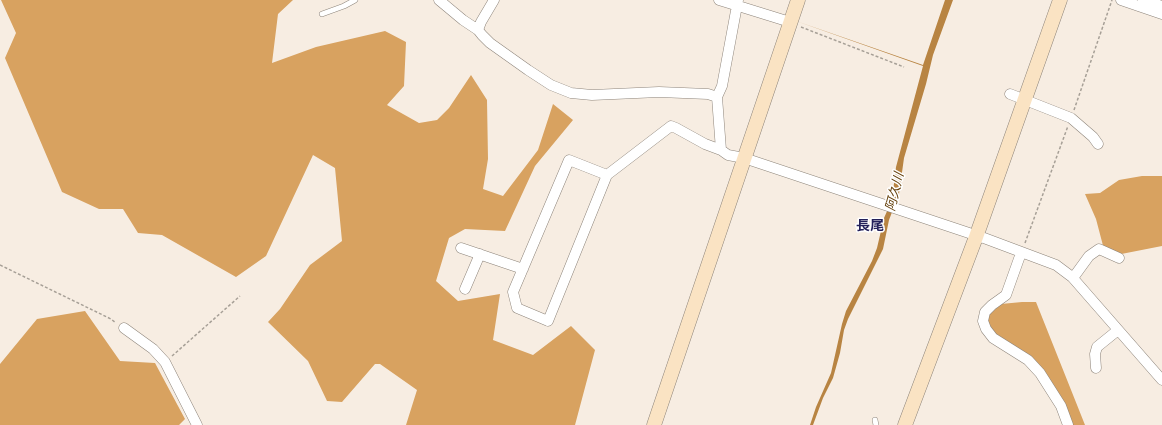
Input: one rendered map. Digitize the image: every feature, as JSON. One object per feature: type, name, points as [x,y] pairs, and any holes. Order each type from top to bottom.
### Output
[{"type":"street","points":[[439,0],[463,20],[478,30],[490,43],[528,70],[551,85],[570,93],[592,95],[659,92],[708,94],[717,97]]},
{"type":"street","points":[[478,30],[494,0]]},
{"type":"street","points":[[719,0],[737,3],[790,22]]},
{"type":"street","points":[[654,425],[798,0]]},
{"type":"street","points":[[906,425],[976,237],[1060,0]]},
{"type":"street","points":[[1121,0],[1162,14]]},
{"type":"street","points":[[1143,0],[1162,6]]},
{"type":"street","points":[[721,150],[717,97],[722,86],[737,3]]},
{"type":"street","points":[[1010,94],[1071,118],[1093,137],[1098,144]]},
{"type":"street","points":[[607,175],[569,160],[513,292],[517,308],[548,321],[607,175],[671,126],[721,150],[728,155],[744,158],[969,233],[976,237],[984,238],[1056,265],[1073,278],[1162,380]]},
{"type":"street","points":[[461,248],[523,269]]},
{"type":"street","points":[[1073,278],[1089,256],[1099,249],[1119,258]]},
{"type":"street","points":[[1021,252],[1006,295],[986,312],[984,321],[986,329],[993,338],[1028,360],[1040,374],[1061,406],[1068,425]]},
{"type":"street","points":[[465,289],[480,254]]},
{"type":"street","points":[[124,328],[153,349],[165,362],[197,425]]},
{"type":"street","points":[[1096,368],[1094,354],[1097,347],[1118,330]]},
{"type":"lane","points":[[322,14],[344,6],[355,0]]},
{"type":"path","points":[[790,22],[904,67]]},
{"type":"path","points":[[0,265],[111,319],[124,328]]},
{"type":"path","points":[[165,362],[240,296]]},
{"type":"shaded area","points":[[1,0],[293,0],[278,14],[272,63],[316,47],[385,31],[406,42],[404,86],[387,105],[419,123],[437,120],[449,108],[471,75],[487,100],[488,159],[483,189],[503,196],[538,150],[553,104],[573,120],[535,166],[505,231],[465,229],[449,238],[436,281],[458,301],[500,294],[493,340],[533,355],[571,326],[595,350],[575,425],[406,425],[417,390],[380,364],[375,364],[342,402],[327,401],[308,361],[268,322],[280,309],[310,265],[342,241],[335,168],[313,155],[266,256],[236,277],[162,235],[138,233],[123,209],[99,209],[62,192],[5,58],[16,33]]},
{"type":"shaded area","points":[[1142,176],[1162,176],[1162,246],[1106,257],[1096,219],[1085,194],[1100,193],[1119,180]]},
{"type":"shaded area","points":[[1036,302],[1085,425],[1071,425],[1044,372],[1028,354],[1001,340],[993,334],[987,323],[989,315],[1001,304]]},
{"type":"shaded area","points":[[85,311],[120,361],[155,363],[185,419],[179,425],[0,425],[0,364],[37,319]]},
{"type":"water","name":"阿久川","points":[[945,0],[953,0],[933,55],[904,158],[899,194],[889,220],[883,249],[848,319],[833,378],[823,398],[813,425],[810,425],[831,373],[846,311],[872,261],[877,248],[884,218],[892,200],[896,167],[923,66],[796,21],[923,65]]},
{"type":"district","name":"長尾","points":[[870,226]]}]
